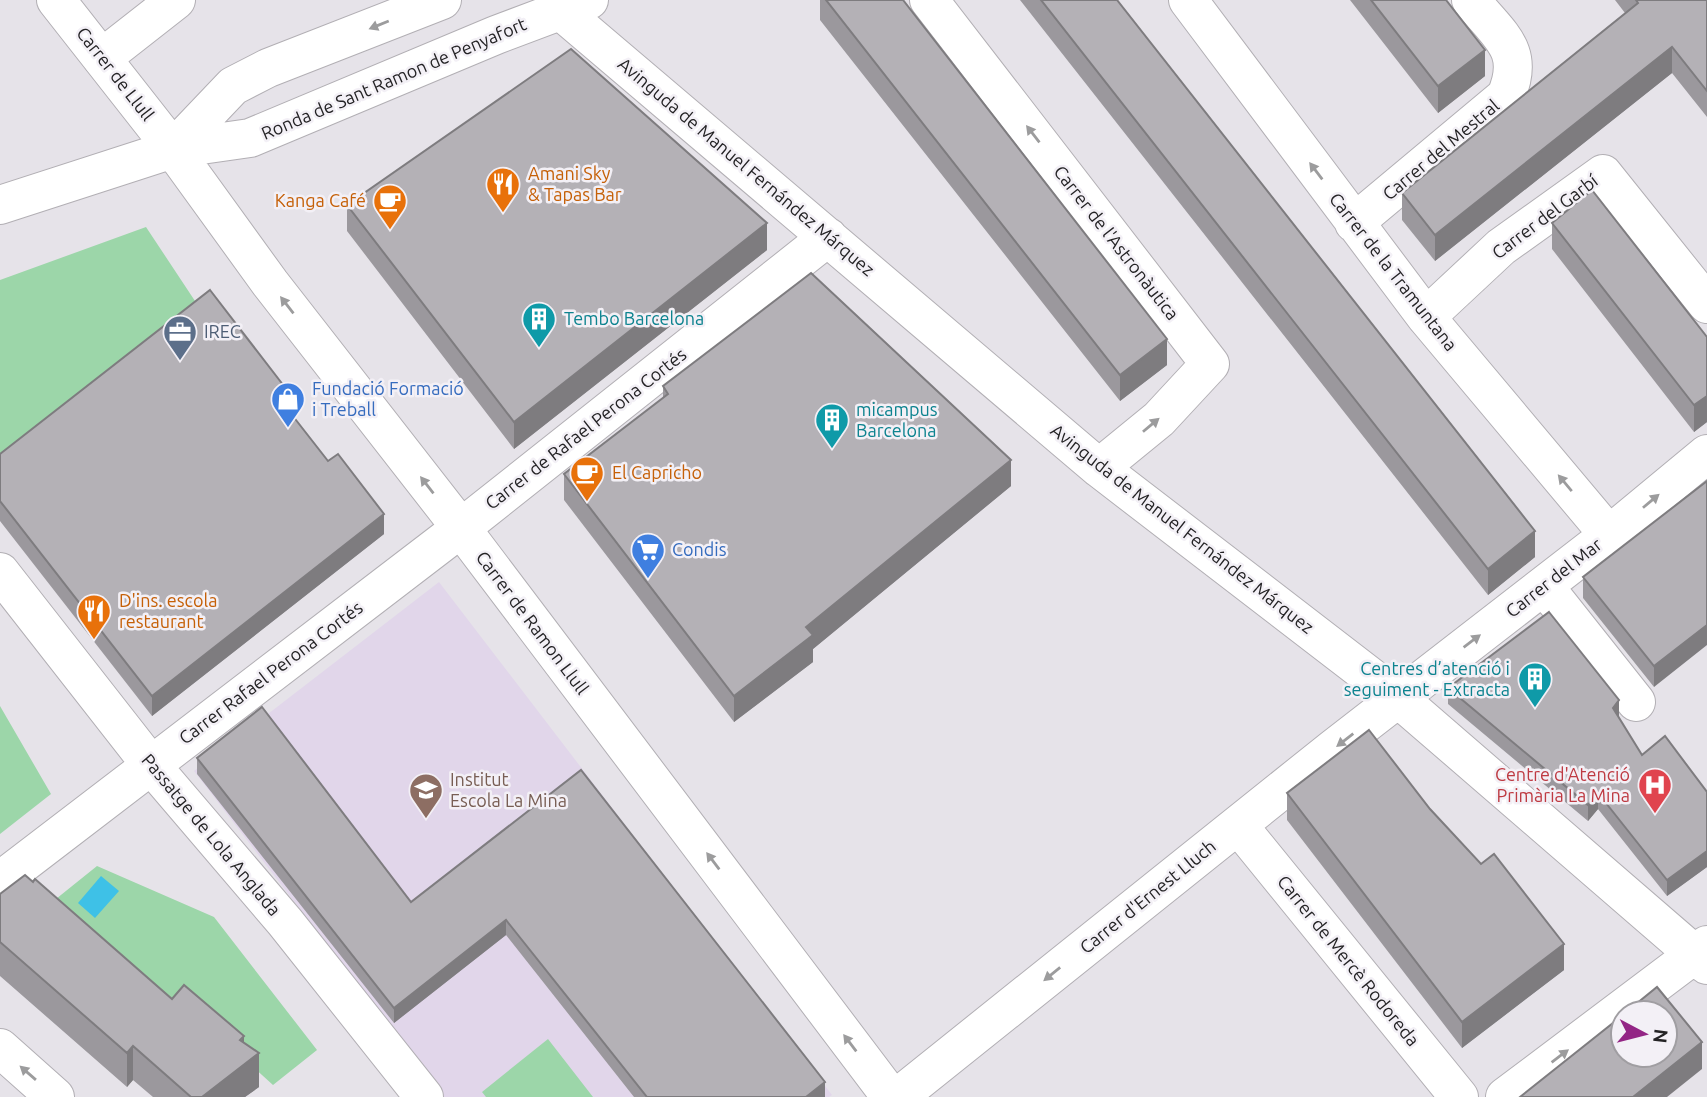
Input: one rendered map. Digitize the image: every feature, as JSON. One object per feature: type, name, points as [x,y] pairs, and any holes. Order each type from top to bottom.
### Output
[{"type":"street","name":"Carrer de Llull","points":[[56,0],[173,149]]},
{"type":"street","points":[[102,58],[176,0]]},
{"type":"street","points":[[173,149],[233,86],[268,68],[442,0]]},
{"type":"street","name":"Carrer de l'Astronàutica","points":[[929,0],[1210,364],[1159,419],[1099,468]]},
{"type":"street","name":"Carrer de la Tramuntana","points":[[1188,0],[1426,317],[1609,535]]},
{"type":"street","name":"Carrer del Mestral","points":[[1354,223],[1506,96],[1514,76],[1514,55],[1471,0]]},
{"type":"street","name":"Ronda de Sant Ramon de Penyafort","points":[[0,205],[173,149],[250,138],[569,4]]},
{"type":"street","name":"Avinguda de Manuel Fernández Márquez","points":[[569,4],[828,237],[1099,468],[1398,698],[1703,954]]},
{"type":"street","name":"Carrer de Ramon Llull","points":[[173,149],[270,283],[461,528],[891,1097]]},
{"type":"street","name":"Carrer del Garbí","points":[[1426,317],[1501,247],[1603,174],[1707,304]]},
{"type":"street","name":"Carrer de Rafael Perona Cortés","points":[[409,568],[828,237]]},
{"type":"street","name":"Carrer del Mar","points":[[1398,698],[1609,535],[1707,454]]},
{"type":"street","name":"Carrer Rafael Perona Cortés","points":[[0,881],[409,568]]},
{"type":"street","name":"Passatge de Lola Anglada","points":[[0,572],[151,765],[285,922],[424,1097]]},
{"type":"street","points":[[1544,586],[1636,702]]},
{"type":"street","name":"Carrer d'Ernest Lluch","points":[[898,1097],[1398,698]]},
{"type":"street","name":"Carrer de Mercè Rodoreda","points":[[1238,825],[1459,1097]]},
{"type":"street","points":[[1505,1097],[1703,954]]},
{"type":"street","points":[[0,1048],[55,1097]]},
{"type":"shaded area","name":"Institut Escola La Mina","points":[[439,582],[832,1095],[444,1097],[194,771]]},
{"type":"green space","points":[[146,227],[197,304],[0,465],[0,280]]},
{"type":"green space","points":[[0,706],[51,794],[0,834]]},
{"type":"green space","points":[[97,866],[214,917],[317,1050],[273,1085],[192,1011],[179,1022],[46,907]]},
{"type":"green space","points":[[548,1039],[593,1097],[486,1097],[482,1092]]},
{"type":"water","points":[[101,876],[119,891],[95,918],[78,903]]},
{"type":"building","points":[[826,0],[903,0],[1167,339],[1120,375]]},
{"type":"building","points":[[1041,0],[1117,0],[1535,531],[1488,569]]},
{"type":"building","points":[[1371,0],[1446,0],[1485,50],[1438,86]]},
{"type":"building","points":[[1636,0],[1707,0],[1707,91],[1672,47],[1435,235],[1402,193],[1638,3]]},
{"type":"building","name":"Tembo Barcelona","points":[[571,49],[767,223],[514,422],[347,205]]},
{"type":"building","points":[[1592,190],[1707,337],[1707,396],[1694,405],[1552,223]]},
{"type":"building","points":[[811,273],[1011,460],[806,627],[813,635],[734,696],[564,474],[668,394],[663,386]]},
{"type":"building","name":"Fundació Formació i Treball","points":[[210,290],[287,390],[278,397],[328,461],[338,454],[384,514],[152,696],[0,501],[0,454]]},
{"type":"building","points":[[1707,481],[1707,625],[1654,666],[1583,577]]},
{"type":"building","points":[[1549,612],[1619,700],[1613,708],[1642,755],[1665,736],[1707,792],[1707,851],[1667,880],[1598,793],[1588,805],[1448,688]]},
{"type":"building","points":[[262,707],[411,902],[581,770],[825,1082],[806,1097],[647,1097],[506,920],[394,1008],[197,758]]},
{"type":"building","points":[[1369,730],[1430,809],[1481,864],[1494,854],[1564,944],[1462,1022],[1287,793]]},
{"type":"building","points":[[25,875],[33,882],[35,879],[172,999],[184,985],[244,1036],[240,1040],[259,1053],[202,1097],[191,1097],[133,1046],[127,1053],[0,942],[0,894]]},
{"type":"building","points":[[1657,987],[1667,999],[1642,999]]},
{"type":"building","points":[[1679,1014],[1702,1042],[1679,1060]]},
{"type":"building","points":[[1609,1026],[1609,1069],[1668,1069],[1633,1097],[1520,1097]]},
{"type":"place","name":"Amani Sky & Tapas Bar","points":[[503,214]]},
{"type":"place","name":"Kanga Café","points":[[390,231]]},
{"type":"place","name":"Tembo Barcelona","points":[[539,349]]},
{"type":"place","name":"IREC","points":[[180,362]]},
{"type":"place","name":"Fundació Formació i Treball","points":[[288,429]]},
{"type":"place","name":"micampus Barcelona","points":[[832,450]]},
{"type":"place","name":"El Capricho","points":[[587,503]]},
{"type":"place","name":"Condis","points":[[648,580]]},
{"type":"place","name":"D'ins. escola restaurant","points":[[94,641]]},
{"type":"place","name":"Centres d’atenció i seguiment - Extracta","points":[[1535,709]]},
{"type":"place","name":"Centre d'Atenció Primària La Mina","points":[[1655,815]]},
{"type":"place","name":"Institut Escola La Mina","points":[[426,820]]}]
